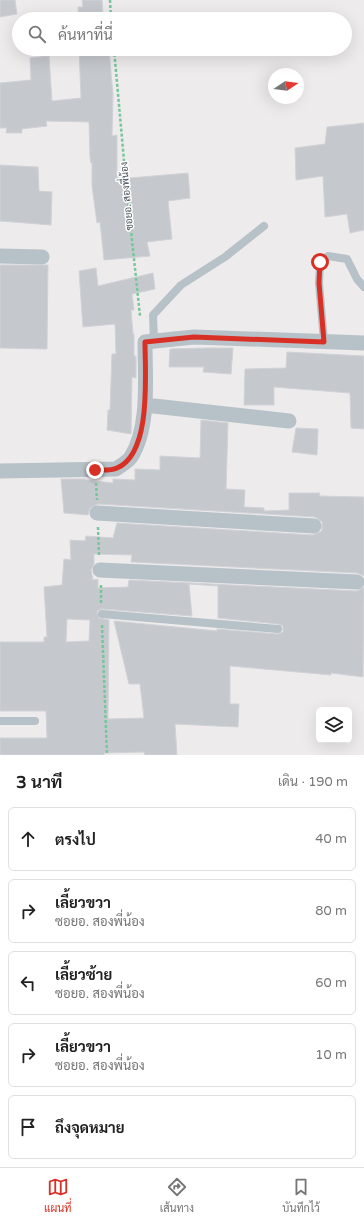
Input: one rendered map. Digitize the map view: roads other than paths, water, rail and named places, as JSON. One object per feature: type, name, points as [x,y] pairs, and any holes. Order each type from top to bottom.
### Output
[{"type":"street","points":[[0,256],[42,257]]},
{"type":"street","points":[[0,471],[116,468],[130,458],[138,442],[145,405],[149,342],[194,337],[364,343]]},
{"type":"street","points":[[145,405],[289,421]]},
{"type":"street","points":[[98,513],[314,526]]},
{"type":"street","points":[[100,570],[357,582]]},
{"type":"lane","points":[[149,342],[153,315],[165,300],[181,285],[225,257],[264,226]]},
{"type":"lane","points":[[324,342],[319,283],[320,262],[328,256],[347,259],[357,279],[364,287]]},
{"type":"lane","points":[[102,614],[278,629]]},
{"type":"lane","points":[[0,721],[34,721]]}]
